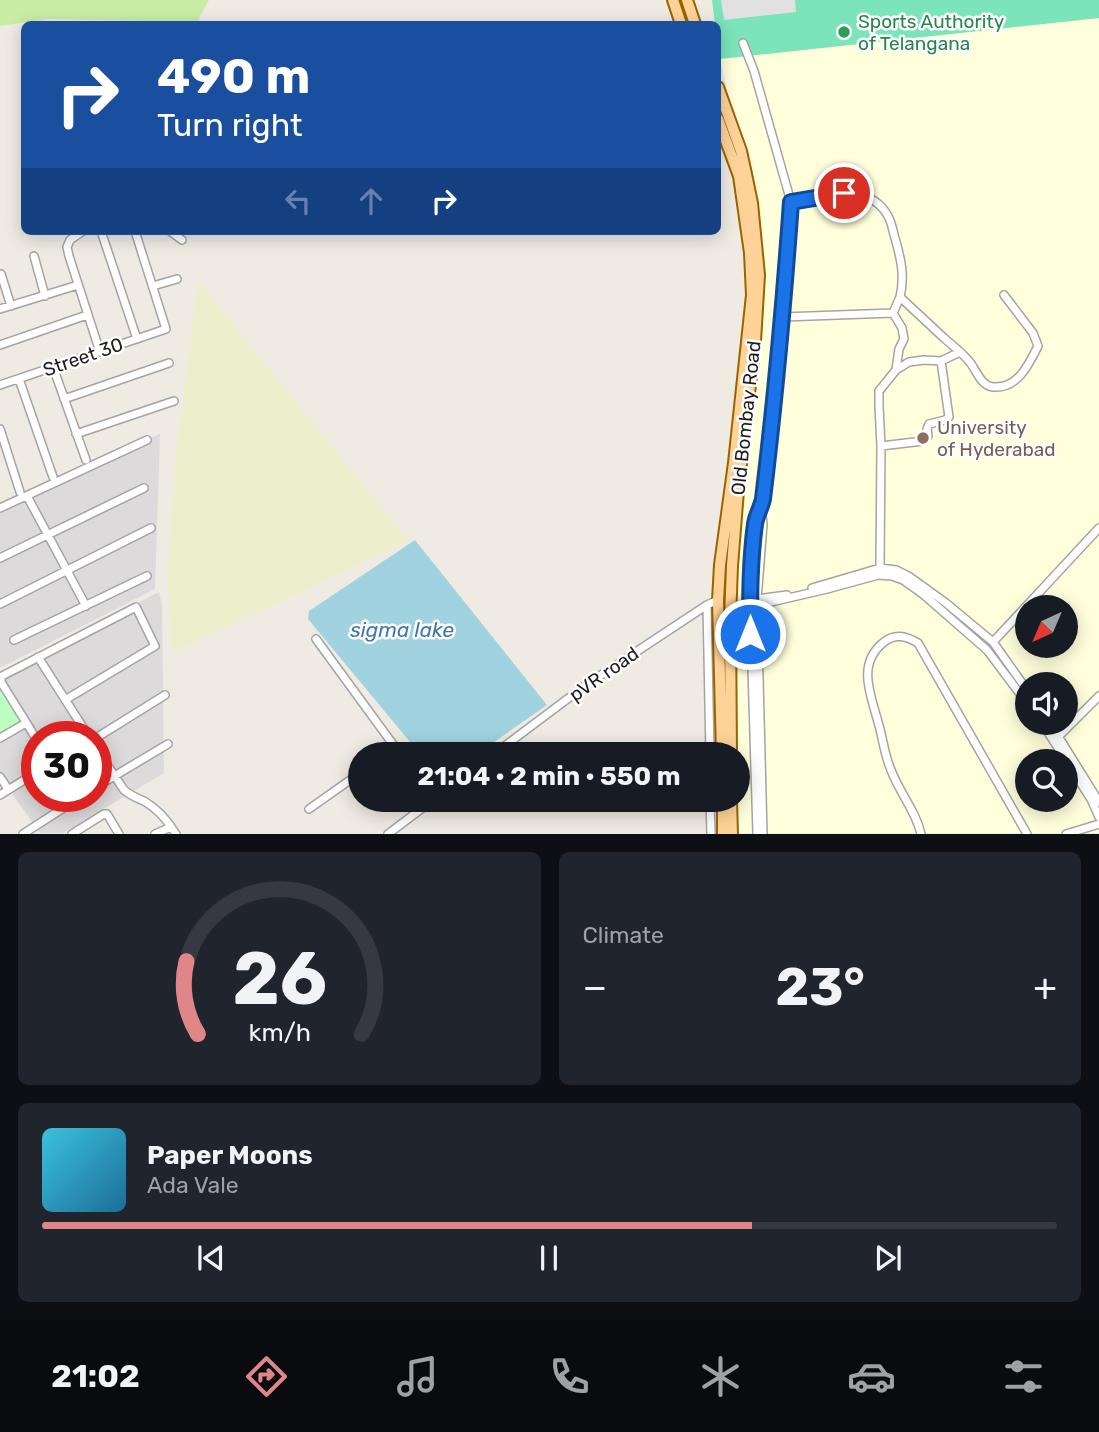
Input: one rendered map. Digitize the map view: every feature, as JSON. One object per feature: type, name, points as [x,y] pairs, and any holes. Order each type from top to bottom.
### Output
[{"type":"main road","points":[[673,0],[680,21]]},
{"type":"main road","points":[[687,0],[694,21]]},
{"type":"main road","name":"Old Bombay Road","points":[[721,95],[741,151],[746,174],[752,203],[759,275],[732,566],[731,742]]},
{"type":"main road","name":"Old Bombay Road","points":[[721,127],[739,176],[750,253],[752,295],[720,565],[718,600],[722,742]]},
{"type":"main road","points":[[723,812],[723,834]]},
{"type":"main road","points":[[731,812],[732,834]]},
{"type":"street","points":[[743,43],[754,71],[791,202],[774,407],[761,508],[755,522],[750,572],[763,834]]},
{"type":"street","points":[[791,202],[844,193],[863,194],[878,202],[889,218],[902,260],[903,283],[893,313]]},
{"type":"street","points":[[77,235],[70,240],[69,256],[100,352]]},
{"type":"street","points":[[102,235],[137,339]]},
{"type":"street","points":[[136,235],[153,286],[177,279]]},
{"type":"street","points":[[175,235],[182,240]]},
{"type":"street","points":[[34,256],[45,296]]},
{"type":"street","points":[[1,274],[11,306]]},
{"type":"street","points":[[0,309],[78,285]]},
{"type":"street","name":"Street 30","points":[[0,385],[166,329],[153,286]]},
{"type":"street","points":[[900,297],[970,361],[978,376],[988,385],[995,387],[1018,379],[1038,346],[1038,342],[1004,295]]},
{"type":"street","points":[[783,317],[893,313]]},
{"type":"street","points":[[893,313],[902,328],[904,339],[895,370]]},
{"type":"street","points":[[0,345],[88,315]]},
{"type":"street","points":[[880,568],[879,391],[895,370],[909,362],[941,361],[960,352]]},
{"type":"street","points":[[881,446],[923,441],[928,436],[929,424],[950,417],[941,361]]},
{"type":"street","points":[[64,399],[169,363]]},
{"type":"street","points":[[53,367],[86,460]]},
{"type":"street","points":[[19,379],[52,477]]},
{"type":"street","points":[[76,435],[174,401]]},
{"type":"street","points":[[0,429],[24,494],[86,606]]},
{"type":"street","points":[[0,508],[24,494],[148,440]]},
{"type":"street","points":[[0,558],[144,488]]},
{"type":"street","points":[[0,604],[151,528]]},
{"type":"street","points":[[993,642],[1099,528]]},
{"type":"street","points":[[753,603],[880,568],[896,570],[946,603],[993,642],[1015,673]]},
{"type":"street","points":[[753,603],[878,575],[892,576],[903,580],[924,595],[987,650],[1015,687]]},
{"type":"street","points":[[15,640],[147,576]]},
{"type":"street","name":"pVR road","points":[[510,742],[586,685],[718,600]]},
{"type":"street","points":[[753,603],[757,834]]},
{"type":"street","points":[[707,605],[709,742]]},
{"type":"street","points":[[25,721],[1,682],[2,676],[136,607],[155,646],[65,700]]},
{"type":"street","points":[[921,834],[919,823],[891,770],[867,682],[869,661],[879,646],[890,637],[908,637],[918,643],[1027,834]]},
{"type":"street","points":[[316,639],[391,742]]},
{"type":"street","points":[[38,657],[79,721]]},
{"type":"street","points":[[112,727],[165,695]]},
{"type":"street","points":[[1099,696],[1059,736],[1099,802]]},
{"type":"street","points":[[0,738],[21,726]]},
{"type":"street","points":[[1050,735],[1091,799],[1099,817]]},
{"type":"street","points":[[114,776],[168,744]]},
{"type":"street","points":[[112,773],[131,796],[154,808],[174,830]]},
{"type":"street","points":[[0,777],[8,789]]},
{"type":"street","points":[[0,795],[21,781]]},
{"type":"street","points":[[309,808],[348,781]]},
{"type":"street","points":[[23,834],[57,812]]},
{"type":"street","points":[[388,834],[417,812]]},
{"type":"street","points":[[710,812],[711,834]]},
{"type":"street","points":[[72,834],[104,814],[107,814],[119,834]]},
{"type":"street","points":[[1066,834],[1099,824]]},
{"type":"street","points":[[159,833],[174,830]]},
{"type":"shaded area","points":[[721,0],[795,0],[796,12],[724,20]]},
{"type":"shaded area","name":"University of Hyderabad","points":[[1099,18],[1099,833],[737,833],[737,812],[750,812],[750,742],[736,742],[735,579],[759,296],[741,151],[721,59]]},
{"type":"shaded area","points":[[198,281],[408,541],[172,653],[168,571],[175,462]]},
{"type":"shaded area","points":[[160,434],[155,589],[0,668],[0,503]]},
{"type":"shaded area","points":[[159,592],[162,605],[164,773],[112,804],[112,721],[21,721],[21,806],[0,777],[0,673]]},
{"type":"shaded area","points":[[25,812],[98,812],[63,833],[40,833]]},
{"type":"green space","points":[[0,0],[209,0],[198,21],[48,19],[0,26]]},
{"type":"green space","name":"Sports Authority of Telangana","points":[[712,0],[1099,0],[1099,18],[721,59],[721,21],[715,21]]},
{"type":"green space","points":[[0,684],[21,721],[0,735]]},
{"type":"water","name":"sigma lake","points":[[415,540],[547,705],[494,742],[410,742],[308,619],[309,611]]},
{"type":"place","name":"Sports Authority of Telangana","points":[[844,32]]},
{"type":"place","name":"University of Hyderabad","points":[[923,438]]},
{"type":"route","points":[[750,634],[750,572],[755,522],[763,499],[774,407],[791,202],[844,193]]}]
